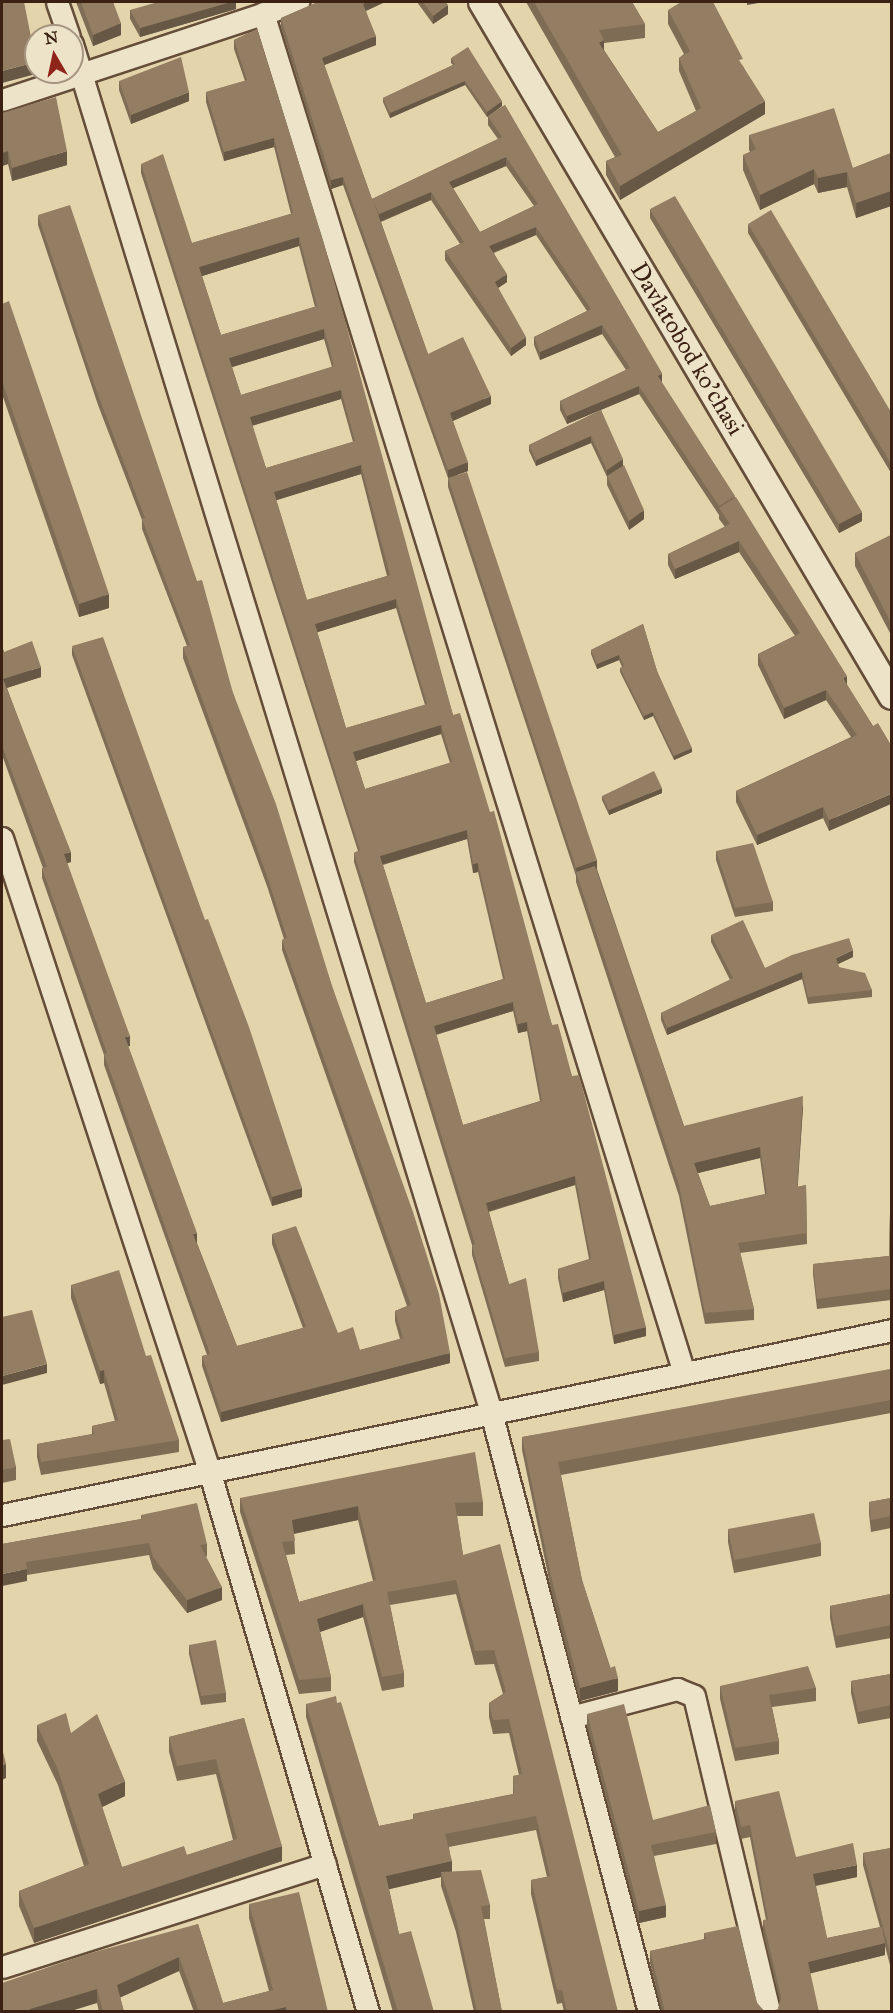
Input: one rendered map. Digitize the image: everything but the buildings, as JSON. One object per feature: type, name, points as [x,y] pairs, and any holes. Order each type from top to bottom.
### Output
[{"type":"street","points":[[57,2],[65,24]]},
{"type":"street","points":[[84,74],[297,2]]},
{"type":"street","name":"Davlatobod ko'chasi","points":[[482,2],[891,696]]},
{"type":"street","points":[[263,13],[684,1373]]},
{"type":"street","points":[[84,77],[491,1412],[649,2012]]},
{"type":"street","points":[[2,100],[52,84]]},
{"type":"street","points":[[2,838],[209,1470],[368,2012]]},
{"type":"street","points":[[2,1515],[209,1470],[891,1330]]},
{"type":"street","points":[[572,1717],[677,1689],[694,1696],[769,2012]]},
{"type":"street","points":[[2,1967],[325,1864]]}]
